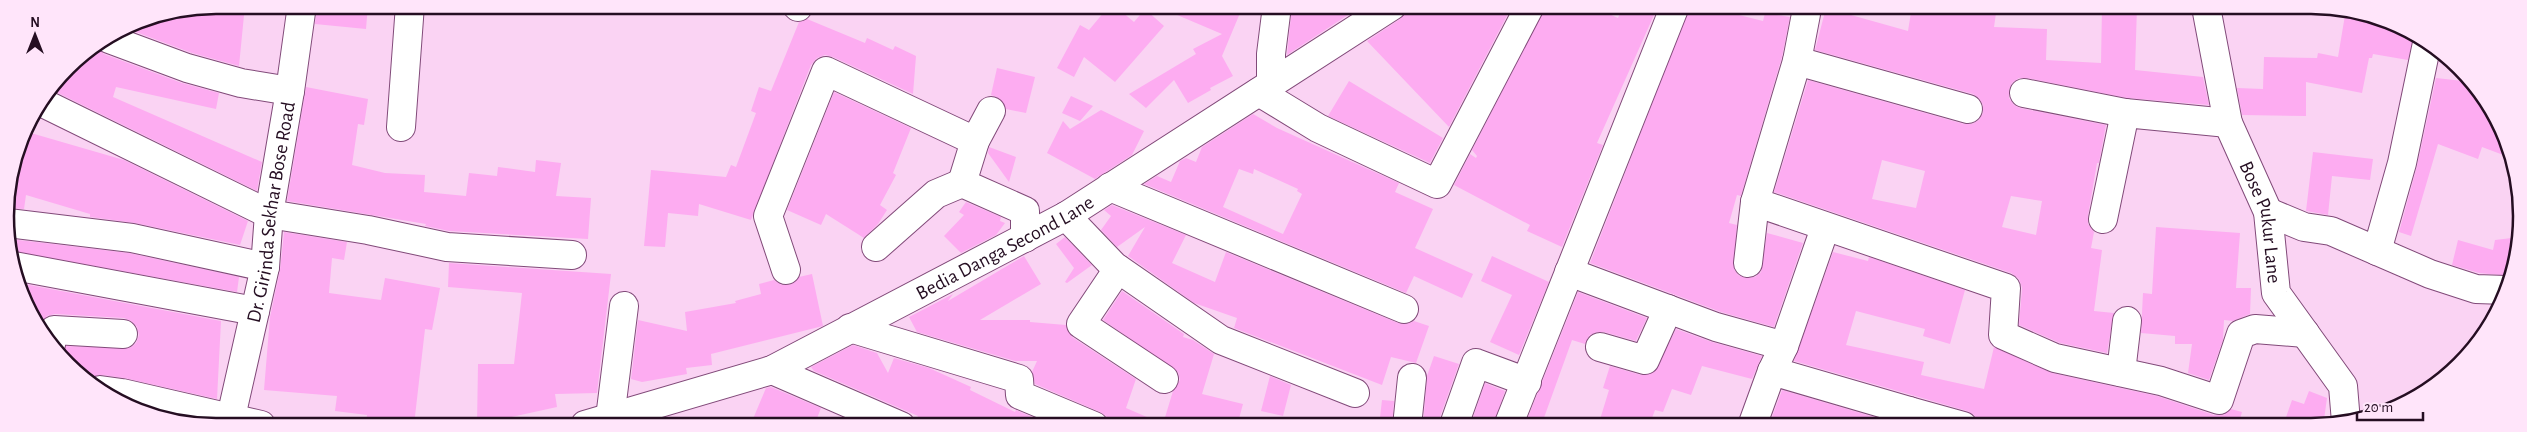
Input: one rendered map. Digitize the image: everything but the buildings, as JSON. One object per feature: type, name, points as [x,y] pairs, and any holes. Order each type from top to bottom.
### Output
[{"type":"street","name":"Dr. Girinda Sekhar Bose Road","points":[[231,418],[265,268],[269,214],[301,14]]},
{"type":"street","points":[[401,126],[409,14]]},
{"type":"street","points":[[1276,14],[1265,89],[1318,128],[1437,184],[1526,14]]},
{"type":"street","name":"Bedia Danga Second Lane","points":[[607,418],[772,370],[1025,238],[1066,216],[1265,89],[1369,14]]},
{"type":"street","points":[[1511,418],[1672,14]]},
{"type":"street","points":[[1748,263],[1754,202],[1797,61],[1806,14]]},
{"type":"street","name":"Bose Pukur Lane","points":[[2207,14],[2228,122],[2268,212],[2276,293],[2343,386],[2345,415]]},
{"type":"street","points":[[114,41],[187,68],[240,82],[290,90]]},
{"type":"street","points":[[2377,252],[2402,163],[2426,50]]},
{"type":"street","points":[[1797,61],[1968,109]]},
{"type":"street","points":[[786,270],[768,216],[826,71],[974,141]]},
{"type":"street","points":[[2024,93],[2125,113],[2228,122]]},
{"type":"street","points":[[47,105],[269,214],[368,230],[446,247],[572,255]]},
{"type":"street","points":[[962,183],[974,141],[992,110]]},
{"type":"street","points":[[2103,219],[2125,113]]},
{"type":"street","points":[[876,247],[936,194],[962,183],[1025,211],[1025,238]]},
{"type":"street","points":[[1110,187],[1404,309]]},
{"type":"street","points":[[1754,202],[1825,228],[2006,288],[2003,335],[2055,358],[2162,381],[2219,400],[2241,334],[2255,329],[2305,333]]},
{"type":"street","points":[[2268,212],[2304,227],[2331,231],[2430,274],[2476,289],[2499,290]]},
{"type":"street","points":[[1066,216],[1118,269],[1222,340],[1355,393]]},
{"type":"street","points":[[14,224],[132,238],[265,268]]},
{"type":"street","points":[[1755,418],[1772,371],[1784,346],[1825,228]]},
{"type":"street","points":[[21,267],[255,311]]},
{"type":"street","points":[[1118,269],[1081,324],[1164,378]]},
{"type":"street","points":[[1569,272],[1716,327],[1784,346]]},
{"type":"street","points":[[604,418],[624,306]]},
{"type":"street","points":[[1600,347],[1645,360],[1668,309]]},
{"type":"street","points":[[2121,372],[2127,321]]},
{"type":"street","points":[[850,328],[1019,378],[1020,395],[1075,418]]},
{"type":"street","points":[[53,335],[54,330],[123,334]]},
{"type":"street","points":[[1456,418],[1476,363],[1527,382]]},
{"type":"street","points":[[772,370],[883,418]]},
{"type":"street","points":[[1772,371],[1903,418]]},
{"type":"street","points":[[1408,418],[1412,378]]},
{"type":"street","points":[[133,400],[183,415],[231,418]]}]
